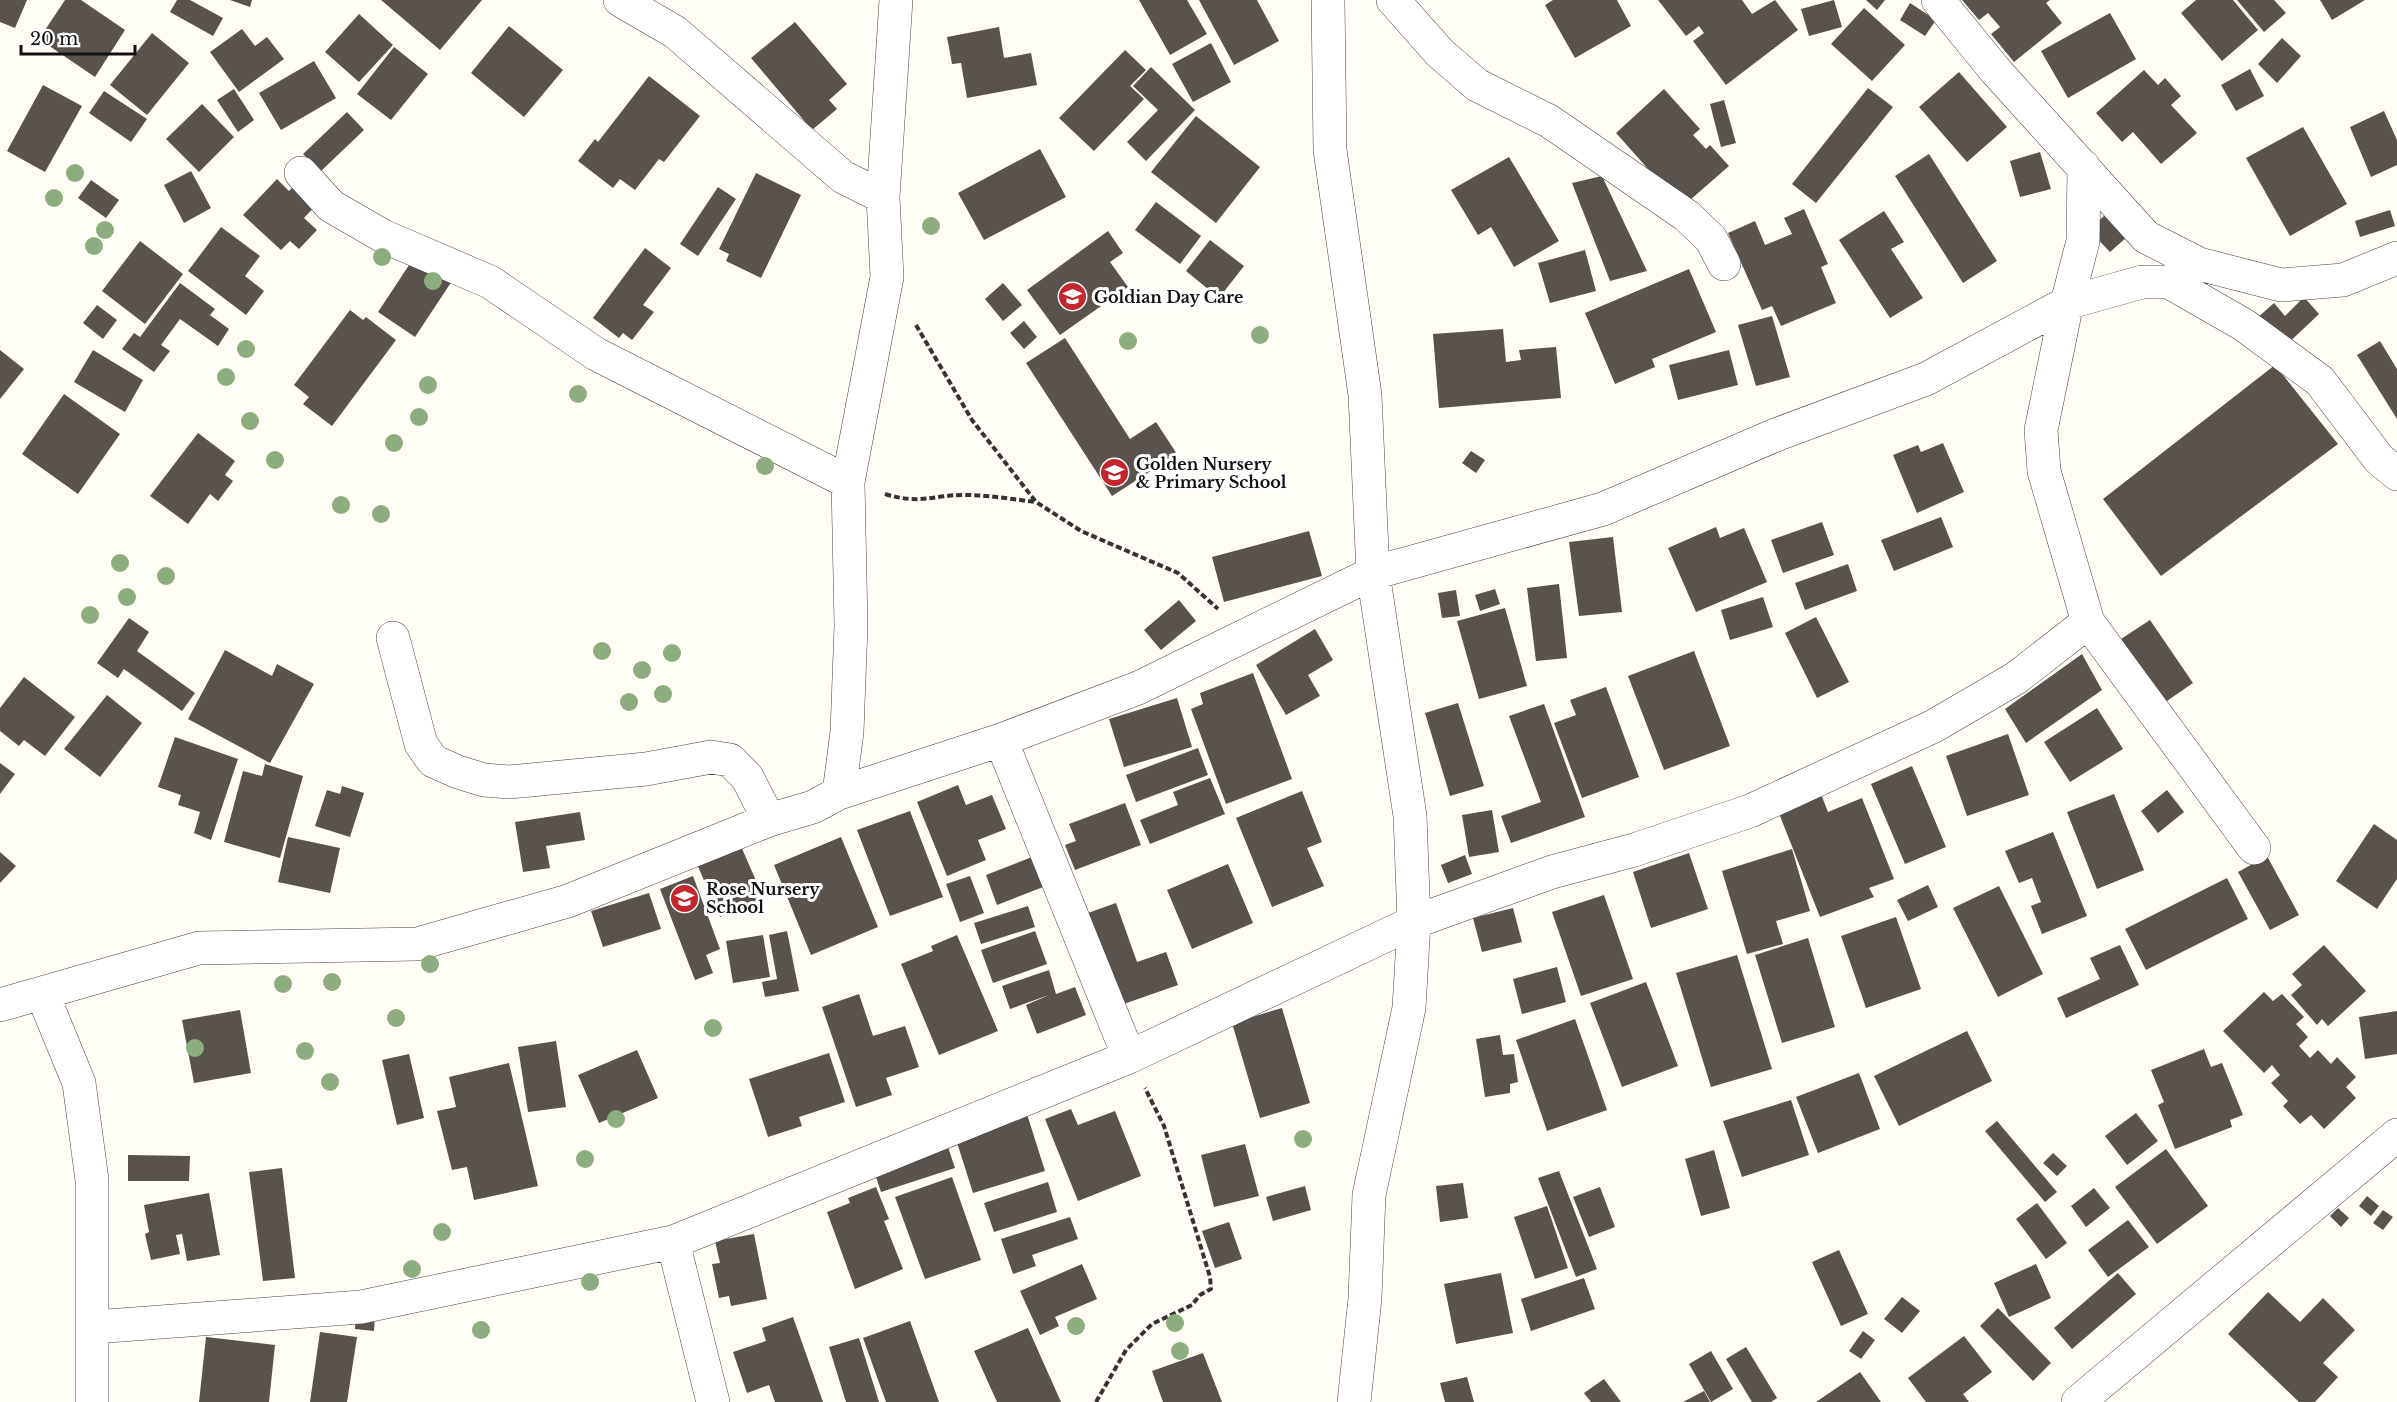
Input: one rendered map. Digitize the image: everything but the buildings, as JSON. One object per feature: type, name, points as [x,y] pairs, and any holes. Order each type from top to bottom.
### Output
[{"type":"street","points":[[620,0],[675,32],[843,177],[883,197]]},
{"type":"street","points":[[839,794],[847,732],[851,625],[848,482],[887,278],[883,197],[896,0]]},
{"type":"street","points":[[1328,0],[1330,150],[1365,395],[1373,573],[1410,816],[1414,922],[1408,1008],[1369,1195],[1365,1298],[1354,1402]]},
{"type":"street","points":[[1393,0],[1440,52],[1478,85],[1549,121],[1687,216],[1712,239],[1724,264]]},
{"type":"street","points":[[1938,0],[1995,70],[2145,237],[2169,282]]},
{"type":"street","points":[[2084,167],[2083,241],[2067,303],[2042,430],[2044,471],[2088,622],[2254,848]]},
{"type":"street","points":[[301,173],[331,206],[366,226],[490,282],[596,354],[848,482]]},
{"type":"street","points":[[2145,237],[2199,264],[2281,285],[2343,280],[2397,258]]},
{"type":"street","points":[[0,1005],[199,948],[417,944],[568,901],[769,820],[813,807],[839,794],[1001,740],[1138,688],[1373,573],[1603,509],[1778,434],[1926,379],[2067,303],[2142,282],[2169,282],[2244,325],[2320,381],[2379,459],[2397,474]]},
{"type":"street","points":[[94,1327],[361,1307],[673,1242],[1130,1057],[1414,922],[1552,872],[1634,850],[1750,811],[1934,726],[2016,678],[2088,622]]},
{"type":"street","points":[[393,638],[421,744],[433,760],[458,772],[484,780],[509,782],[646,769],[711,757],[730,760],[747,777],[769,820]]},
{"type":"street","points":[[1001,740],[1130,1057]]},
{"type":"street","points":[[42,993],[80,1083],[92,1180],[94,1327],[92,1402]]},
{"type":"street","points":[[2078,1402],[2397,1135]]},
{"type":"street","points":[[673,1242],[713,1402]]},
{"type":"path","points":[[887,278],[972,420],[1036,502],[1081,531],[1178,573],[1247,636]]},
{"type":"path","points":[[848,482],[902,499],[925,501],[963,495],[1036,502]]},
{"type":"path","points":[[1096,1402],[1126,1350],[1152,1324],[1192,1305],[1200,1295],[1211,1288],[1210,1276],[1164,1125],[1130,1057]]},
{"type":"place","name":"Goldian Day Care","points":[[1073,297]]},
{"type":"place","name":"Golden Nursery & Primary School","points":[[1115,473]]},
{"type":"place","name":"Rose Nursery School","points":[[685,898]]}]
